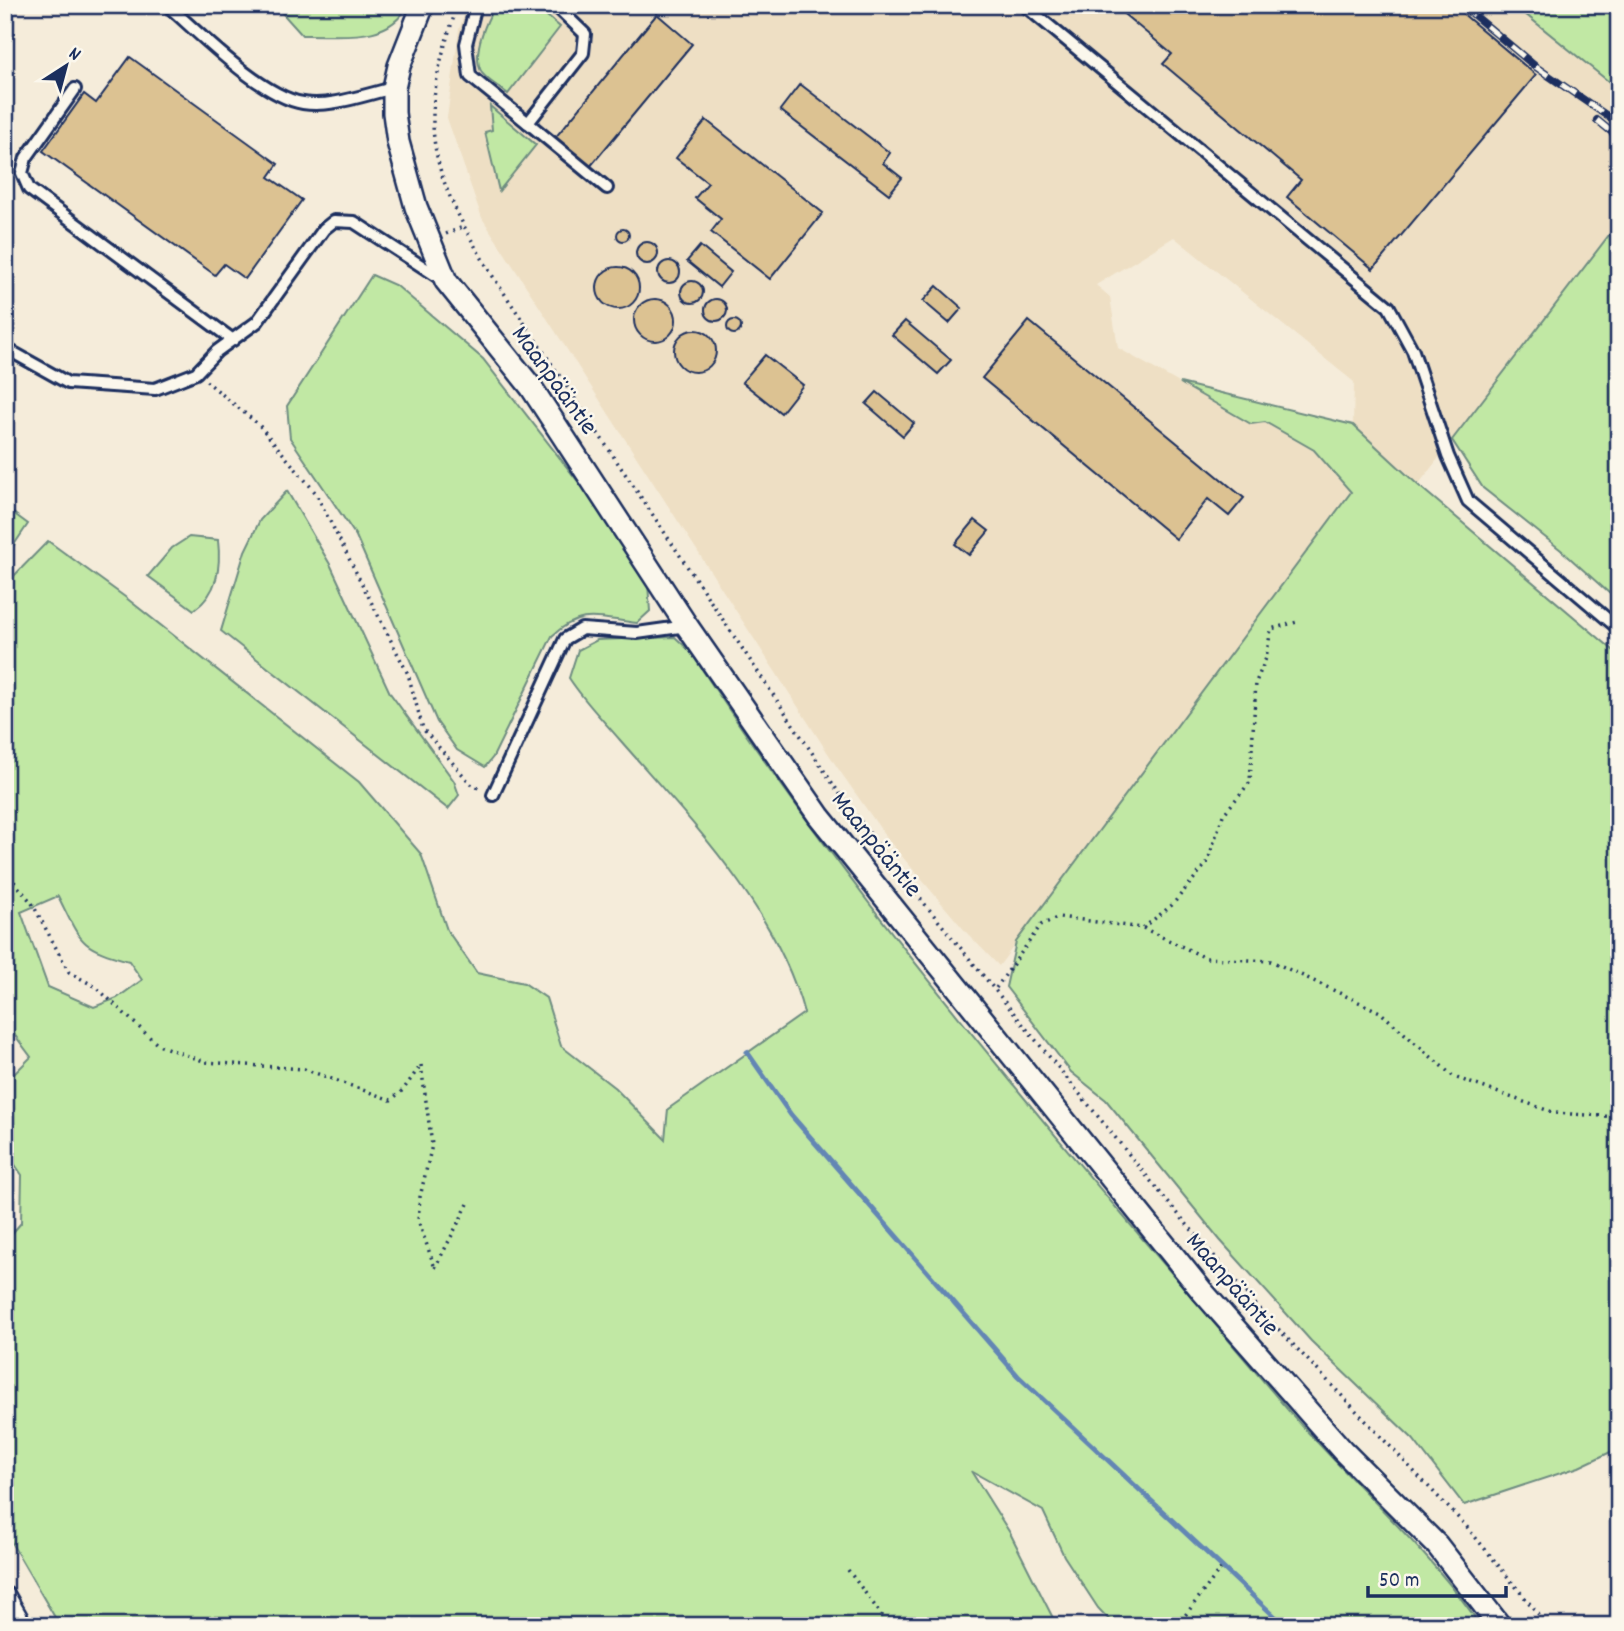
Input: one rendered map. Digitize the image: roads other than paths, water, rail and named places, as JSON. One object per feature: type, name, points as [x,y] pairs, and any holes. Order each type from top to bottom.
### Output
[{"type":"street","name":"Maanpääntie","points":[[423,5],[399,66],[394,88],[398,142],[446,281],[531,387],[687,626],[819,816],[1202,1291],[1343,1451],[1437,1545],[1500,1626]]},
{"type":"street","points":[[5,1598],[21,1626]]},
{"type":"lane","points":[[167,5],[213,47],[282,98],[304,104],[394,88]]},
{"type":"lane","points":[[476,5],[466,44],[470,76],[607,188]]},
{"type":"lane","points":[[528,123],[583,52],[585,34],[555,5]]},
{"type":"lane","points":[[1024,5],[1389,306],[1413,351],[1448,456],[1468,500],[1619,629]]},
{"type":"lane","points":[[75,89],[26,158],[22,173],[29,189],[233,340]]},
{"type":"lane","points":[[5,348],[68,383],[155,389],[196,373],[257,322],[324,229],[334,221],[354,222],[446,281]]},
{"type":"lane","points":[[494,795],[565,639],[582,629],[637,633],[687,626]]},
{"type":"waterway","points":[[747,1052],[791,1115],[1018,1376],[1285,1626]]},
{"type":"railway","points":[[1462,5],[1536,67],[1619,124]]},
{"type":"railway","points":[[1597,120],[1619,138]]}]
